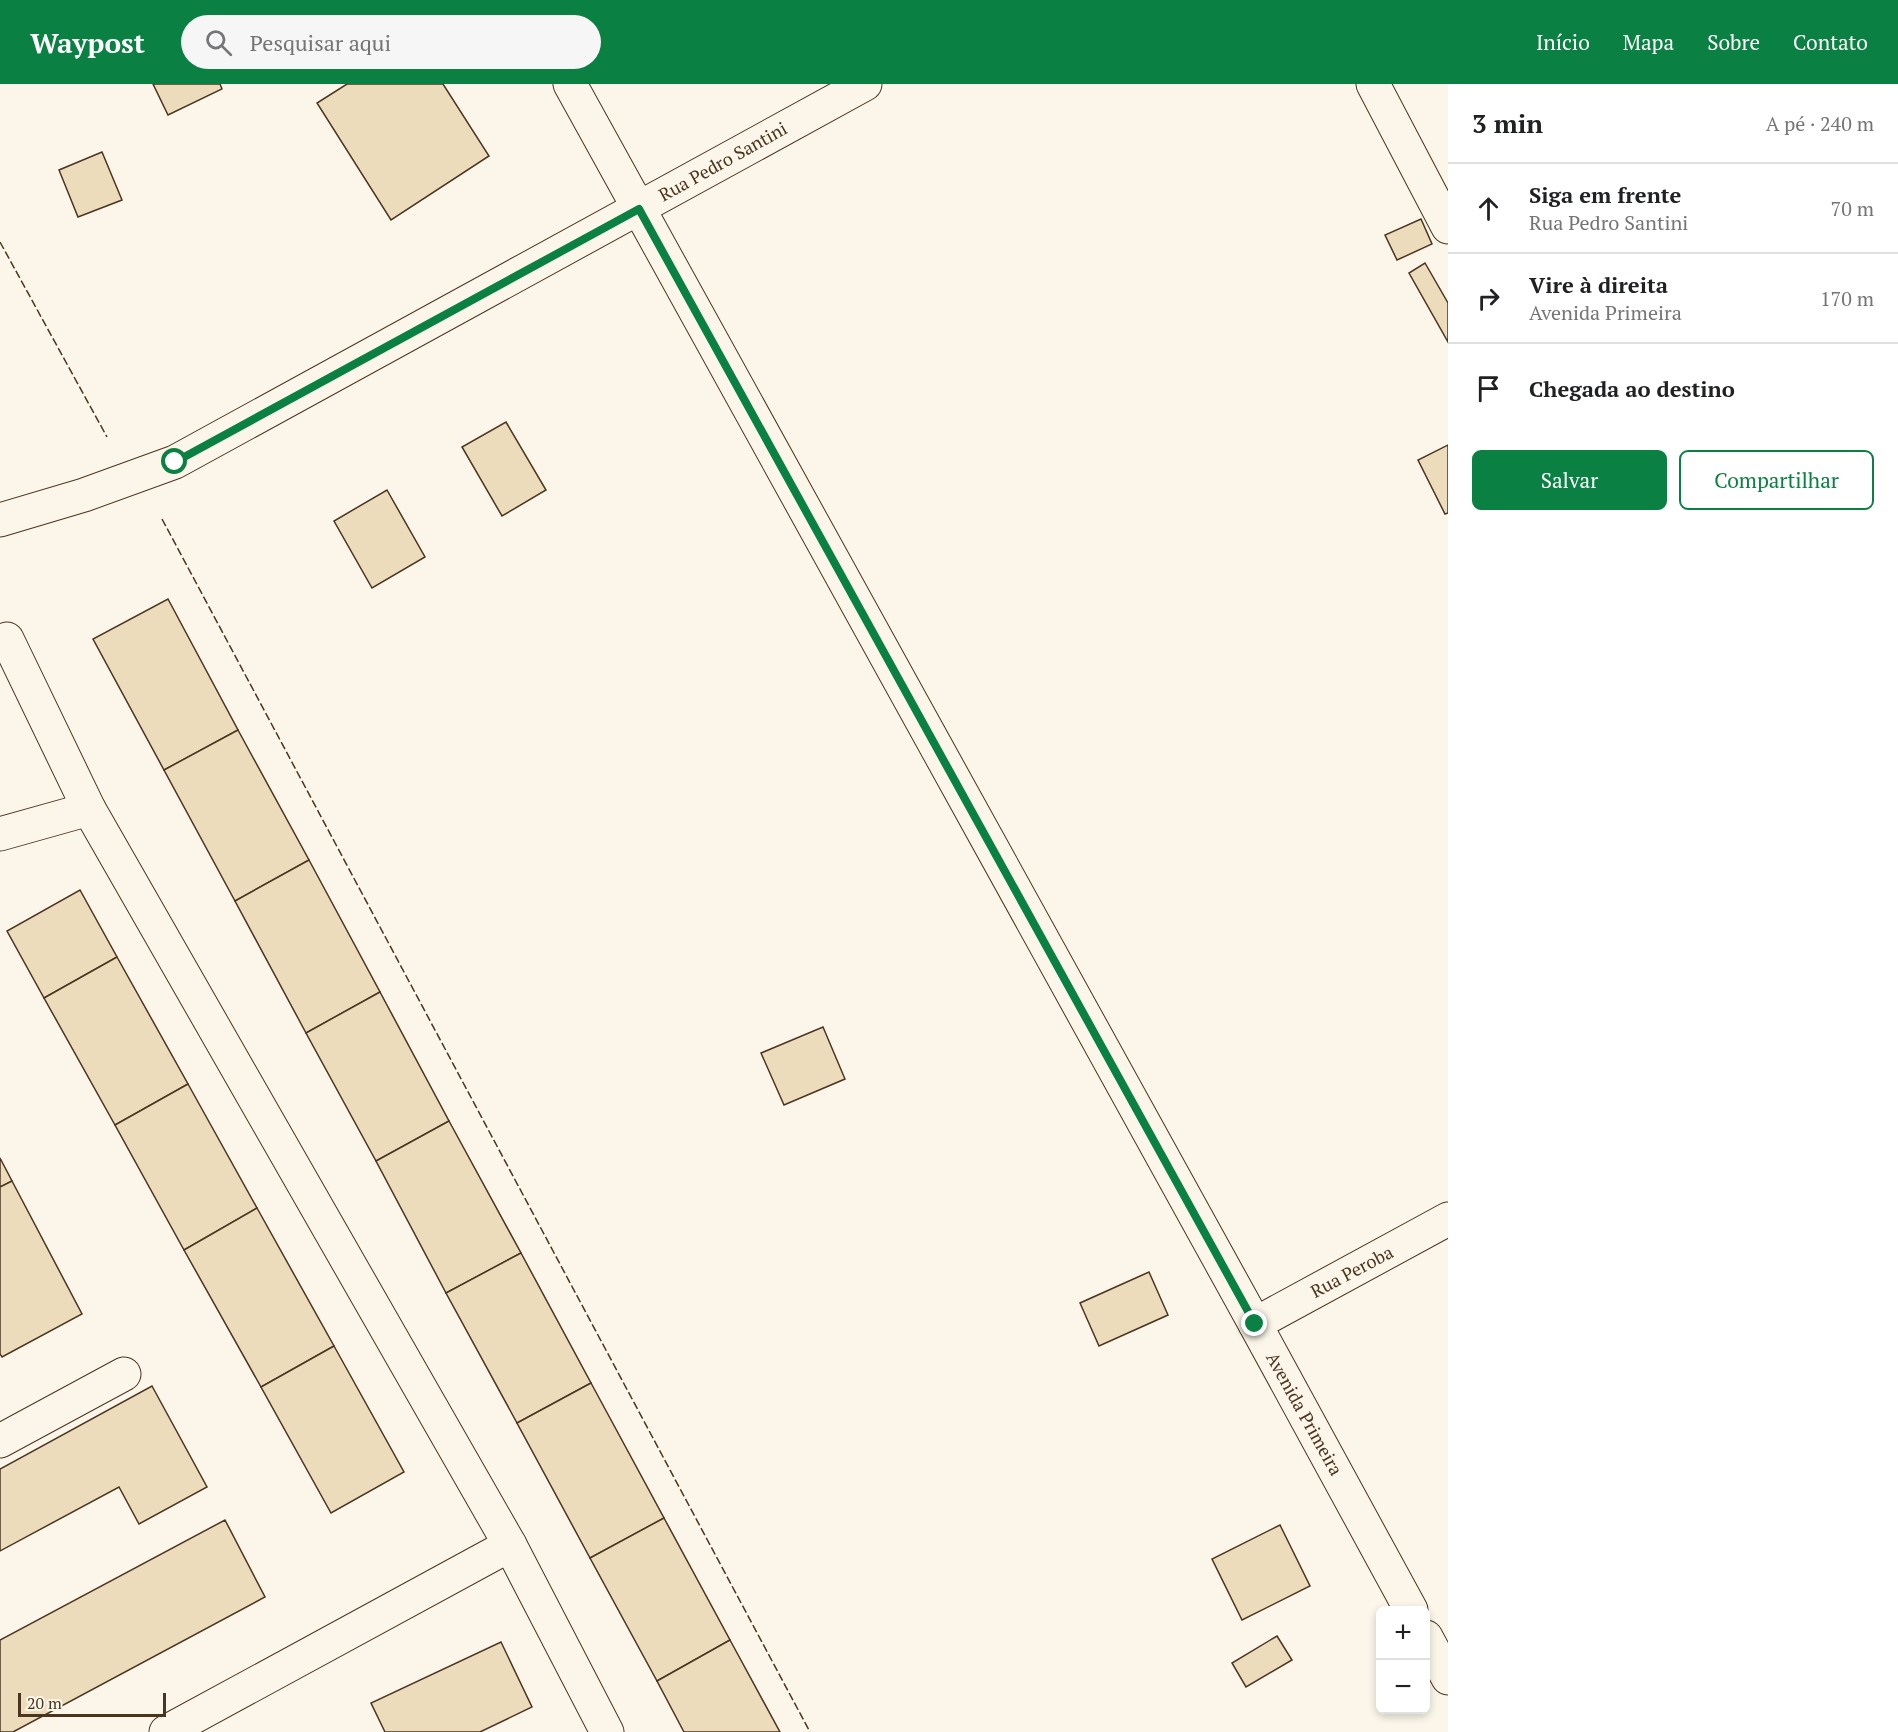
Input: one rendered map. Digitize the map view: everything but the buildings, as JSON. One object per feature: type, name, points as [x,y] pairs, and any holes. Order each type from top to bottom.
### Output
[{"type":"street","name":"Avenida Primeira","points":[[570,84],[1408,1606]]},
{"type":"street","name":"Rua Pedro Santini","points":[[0,520],[84,495],[175,462],[865,84]]},
{"type":"street","points":[[1372,84],[1448,227]]},
{"type":"street","points":[[7,639],[89,809],[510,1545],[607,1732]]},
{"type":"street","points":[[0,834],[89,809]]},
{"type":"street","name":"Rua Peroba","points":[[1255,1324],[1448,1220]]},
{"type":"street","points":[[0,1441],[124,1374]]},
{"type":"street","points":[[166,1732],[510,1545]]},
{"type":"street","points":[[1430,1646],[1448,1678]]},
{"type":"fence","points":[[0,242],[107,437]]},
{"type":"fence","points":[[162,519],[810,1732]]},
{"type":"route","points":[[175,462],[639,209],[1255,1324]]}]
